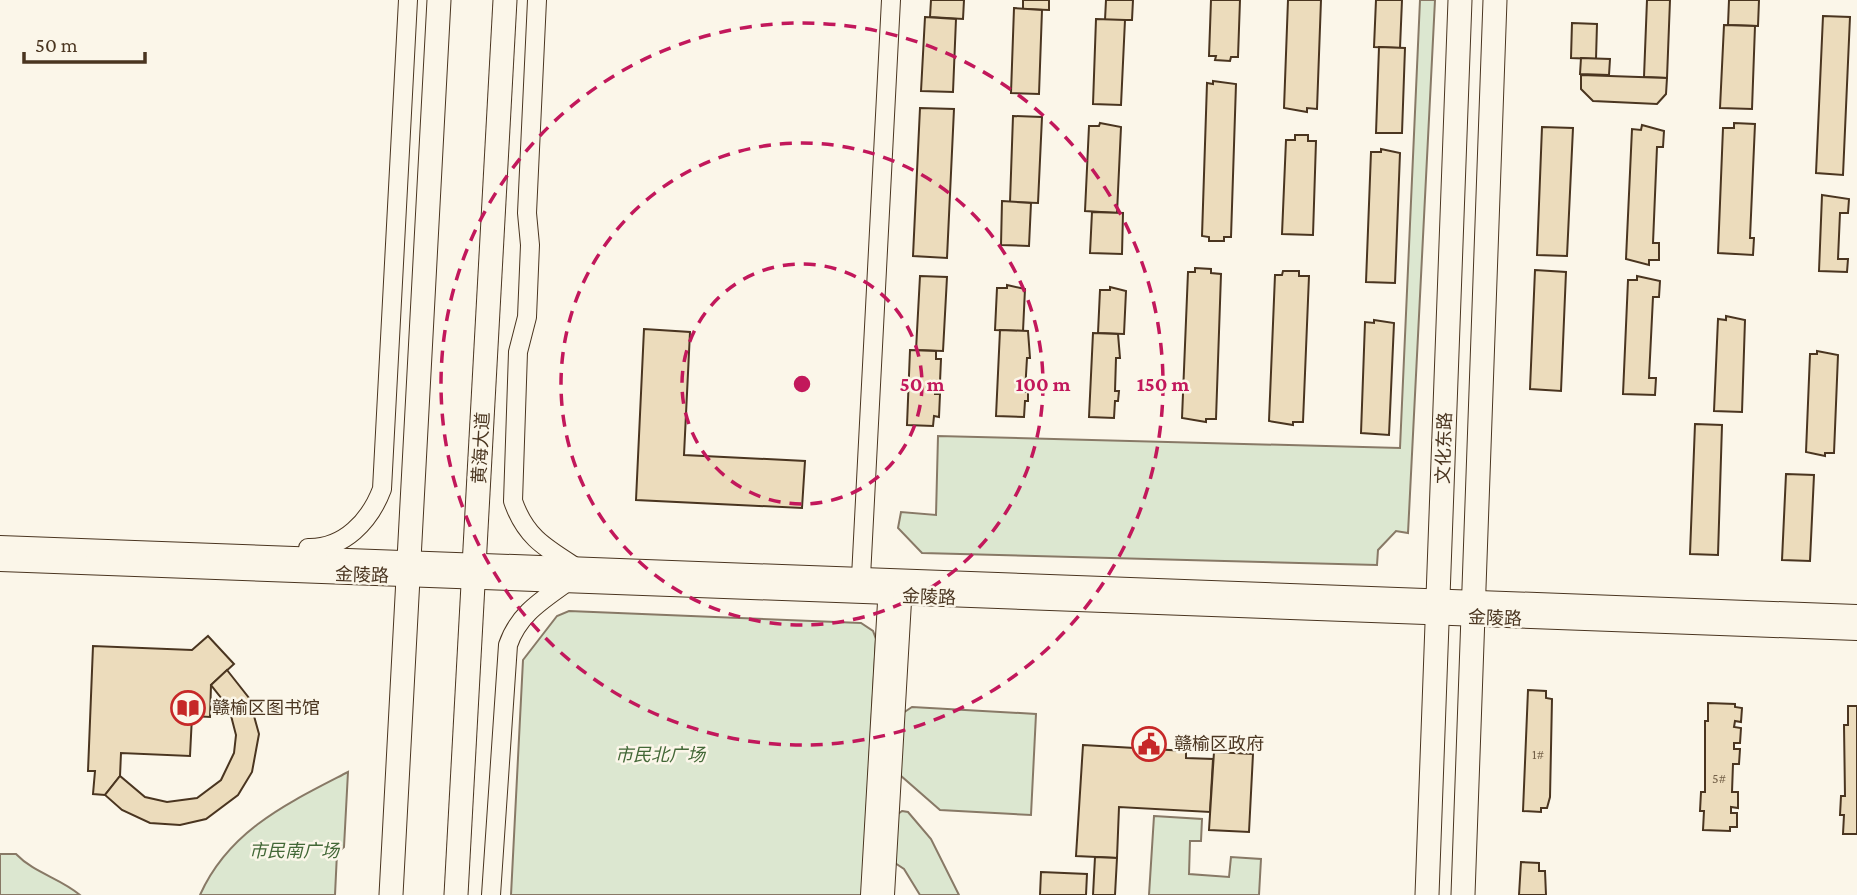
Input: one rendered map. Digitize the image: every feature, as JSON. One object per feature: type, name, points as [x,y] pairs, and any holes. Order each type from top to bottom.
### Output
[{"type":"main road","points":[[391,895],[439,0]]},
{"type":"main road","name":"黄海大道","points":[[456,895],[505,0]]},
{"type":"main road","name":"文化东路","points":[[1427,895],[1460,0]]},
{"type":"main road","name":"文化东路","points":[[1463,895],[1495,0]]},
{"type":"street","points":[[154,551],[168,543],[321,548],[337,542],[358,527],[374,510],[382,489],[408,0]]},
{"type":"street","points":[[537,0],[527,213],[530,245],[527,317],[518,352],[513,501],[521,524],[528,533],[574,566]]},
{"type":"street","points":[[861,577],[891,0]]},
{"type":"street","name":"金陵路","points":[[0,545],[154,551],[408,569]]},
{"type":"street","name":"金陵路","points":[[0,562],[474,571],[574,566],[861,577],[895,587]]},
{"type":"street","name":"金陵路","points":[[474,571],[566,583],[895,587],[1473,608],[1857,614]]},
{"type":"street","points":[[491,895],[508,645],[514,628],[527,611],[566,583]]},
{"type":"street","points":[[870,895],[895,587]]},
{"type":"street","points":[[885,895],[895,587]]},
{"type":"street","name":"金陵路","points":[[1473,608],[1857,631]]},
{"type":"green space","points":[[1420,0],[1435,0],[1408,533],[1396,531],[1378,550],[1377,565],[922,553],[898,528],[901,512],[936,515],[938,436],[1400,448]]},
{"type":"green space","name":"市民北广场","points":[[569,611],[861,623],[873,631],[876,639],[862,895],[511,895],[523,660],[557,616]]},
{"type":"green space","points":[[912,707],[1036,714],[1031,815],[940,810],[900,775],[903,713]]},
{"type":"green space","name":"市民南广场","points":[[348,772],[344,847],[337,853],[335,895],[200,895],[212,872],[227,853],[262,821],[282,807]]},
{"type":"green space","points":[[902,811],[908,812],[931,839],[959,895],[920,895],[904,869],[895,863],[898,814]]},
{"type":"green space","points":[[1154,816],[1202,819],[1201,841],[1190,841],[1189,874],[1229,877],[1231,857],[1261,859],[1259,895],[1149,895]]},
{"type":"green space","points":[[0,854],[16,854],[23,861],[80,895],[0,895]]},
{"type":"building","points":[[931,0],[964,0],[963,19],[930,17]]},
{"type":"building","points":[[1023,0],[1049,0],[1049,10],[1023,9]]},
{"type":"building","points":[[1106,0],[1133,0],[1132,20],[1105,20]]},
{"type":"building","points":[[1211,0],[1240,0],[1238,57],[1231,57],[1230,61],[1215,60],[1216,56],[1209,56]]},
{"type":"building","points":[[1288,0],[1321,0],[1317,109],[1307,108],[1307,112],[1284,108]]},
{"type":"building","points":[[1376,0],[1402,0],[1400,48],[1374,47]]},
{"type":"building","points":[[1647,0],[1670,0],[1667,78],[1644,77]]},
{"type":"building","points":[[1729,0],[1759,0],[1758,26],[1728,25]]},
{"type":"building","points":[[1014,8],[1042,10],[1039,94],[1011,93]]},
{"type":"building","points":[[1823,16],[1850,17],[1843,175],[1816,173]]},
{"type":"building","points":[[925,17],[956,19],[953,92],[921,91]]},
{"type":"building","points":[[1096,19],[1125,20],[1121,105],[1093,104]]},
{"type":"building","points":[[1572,23],[1597,24],[1596,59],[1571,58]]},
{"type":"building","points":[[1724,25],[1755,26],[1752,109],[1720,108]]},
{"type":"building","points":[[1379,47],[1405,48],[1402,133],[1376,133]]},
{"type":"building","points":[[1581,58],[1610,59],[1609,75],[1580,74]]},
{"type":"building","points":[[1581,75],[1667,78],[1666,94],[1657,104],[1593,101],[1581,89]]},
{"type":"building","points":[[1213,81],[1236,84],[1231,237],[1224,237],[1224,241],[1209,241],[1209,237],[1202,236],[1207,83],[1213,84]]},
{"type":"building","points":[[920,108],[954,109],[947,258],[913,256]]},
{"type":"building","points":[[1013,116],[1042,117],[1038,203],[1010,202]]},
{"type":"building","points":[[1100,123],[1121,127],[1117,213],[1085,211],[1089,126],[1099,126]]},
{"type":"building","points":[[1734,123],[1755,124],[1750,238],[1754,238],[1753,255],[1718,253],[1723,128],[1734,128]]},
{"type":"building","points":[[1642,125],[1664,131],[1663,147],[1657,147],[1653,243],[1659,243],[1659,260],[1649,260],[1649,265],[1626,259],[1632,129],[1641,130]]},
{"type":"building","points":[[1542,127],[1573,128],[1567,256],[1537,255]]},
{"type":"building","points":[[1295,135],[1308,135],[1308,141],[1316,141],[1313,235],[1282,234],[1286,140],[1295,140]]},
{"type":"building","points":[[1381,149],[1400,153],[1395,283],[1366,282],[1371,152],[1381,152]]},
{"type":"building","points":[[1822,195],[1849,199],[1848,213],[1840,213],[1838,259],[1848,259],[1847,272],[1819,271]]},
{"type":"building","points":[[1002,201],[1031,203],[1029,246],[1001,245]]},
{"type":"building","points":[[1092,212],[1123,213],[1122,254],[1090,253]]},
{"type":"building","points":[[1195,268],[1211,269],[1211,273],[1221,274],[1216,419],[1206,419],[1206,422],[1182,418],[1188,272],[1195,272]]},
{"type":"building","points":[[1535,270],[1566,272],[1561,391],[1530,389]]},
{"type":"building","points":[[1283,271],[1299,271],[1299,276],[1309,276],[1303,422],[1293,422],[1293,425],[1269,421],[1275,275],[1282,275]]},
{"type":"building","points":[[920,276],[947,277],[943,351],[916,350]]},
{"type":"building","points":[[1637,276],[1660,281],[1659,297],[1653,297],[1649,378],[1656,378],[1655,395],[1623,394],[1628,280],[1637,280]]},
{"type":"building","points":[[1007,285],[1025,289],[1023,331],[995,330],[997,288],[1007,288]]},
{"type":"building","points":[[1110,287],[1126,291],[1124,334],[1098,333],[1100,290],[1110,290]]},
{"type":"building","points":[[1726,316],[1745,320],[1742,412],[1714,411],[1718,319],[1726,320]]},
{"type":"building","points":[[1374,320],[1394,323],[1389,435],[1361,433],[1365,322],[1374,323]]},
{"type":"building","points":[[644,329],[690,332],[684,455],[805,461],[802,508],[636,500]]},
{"type":"building","points":[[1000,330],[1028,331],[1030,358],[1027,358],[1025,392],[1028,392],[1028,401],[1025,401],[1024,417],[996,416]]},
{"type":"building","points":[[1093,333],[1118,334],[1120,358],[1116,358],[1115,391],[1119,391],[1118,401],[1115,401],[1114,418],[1089,417]]},
{"type":"building","points":[[910,350],[936,351],[936,359],[941,359],[940,382],[935,382],[935,394],[940,394],[939,417],[934,416],[933,426],[907,425]]},
{"type":"building","points":[[1817,351],[1838,355],[1834,453],[1825,453],[1825,456],[1806,452],[1810,354],[1817,354]]},
{"type":"building","points":[[1695,424],[1722,425],[1718,555],[1690,554]]},
{"type":"building","points":[[1786,474],[1814,475],[1810,561],[1782,560]]},
{"type":"building","points":[[208,636],[234,664],[211,685],[210,717],[192,716],[190,756],[121,753],[120,776],[105,795],[93,794],[95,771],[88,771],[93,646],[192,650]]},
{"type":"building","points":[[227,670],[249,698],[259,734],[252,772],[238,795],[206,819],[180,825],[150,823],[122,810],[105,795],[120,776],[145,797],[167,802],[197,798],[221,780],[234,753],[236,735],[229,708],[211,685]]},
{"type":"building","points":[[1528,690],[1546,691],[1546,698],[1552,699],[1550,797],[1547,808],[1541,808],[1541,812],[1523,811]]},
{"type":"building","points":[[1708,703],[1735,704],[1735,707],[1742,708],[1741,722],[1735,721],[1734,727],[1741,728],[1740,743],[1734,743],[1734,749],[1740,749],[1739,764],[1733,764],[1732,792],[1738,792],[1738,808],[1731,807],[1731,813],[1737,813],[1737,827],[1730,827],[1730,831],[1703,830],[1704,811],[1700,811],[1701,792],[1705,792],[1705,721],[1708,721]]},
{"type":"building","points":[[1848,706],[1857,706],[1857,834],[1843,834],[1844,815],[1840,815],[1841,796],[1845,796],[1844,725],[1848,725]]},
{"type":"building","points":[[1083,745],[1186,751],[1186,758],[1213,759],[1210,812],[1119,807],[1117,858],[1076,856]]},
{"type":"building","points":[[1214,752],[1253,754],[1249,832],[1209,830]]},
{"type":"building","points":[[1095,857],[1117,858],[1115,895],[1093,895]]},
{"type":"building","points":[[1521,862],[1539,863],[1539,871],[1545,871],[1546,895],[1519,895]]},
{"type":"building","points":[[1041,872],[1087,874],[1086,895],[1040,895]]},
{"type":"place","name":"赣榆区图书馆","points":[[188,708]]},
{"type":"place","name":"赣榆区政府","points":[[1149,744]]}]
